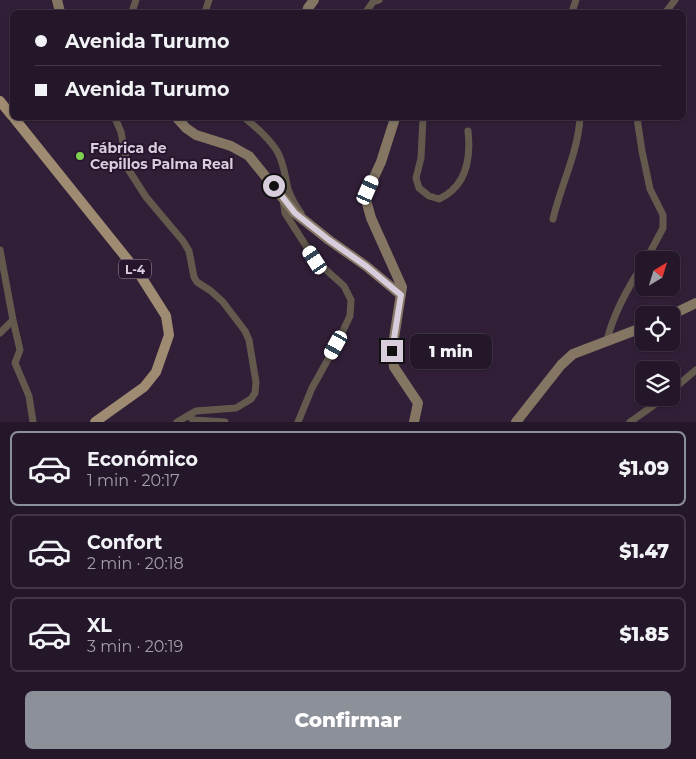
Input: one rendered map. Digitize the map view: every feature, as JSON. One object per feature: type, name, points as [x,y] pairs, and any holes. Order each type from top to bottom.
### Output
[{"type":"main road","name":"L-4","points":[[0,101],[10,113]]},
{"type":"main road","name":"L-4","points":[[15,120],[140,275],[166,316],[169,335],[156,372],[144,387],[95,422]]},
{"type":"street","points":[[367,10],[373,2],[379,0]]},
{"type":"street","points":[[116,120],[121,132],[128,169],[146,197],[186,246],[197,282],[223,302],[249,340],[256,382],[255,393],[251,400],[236,408],[196,411],[176,422]]},
{"type":"street","points":[[179,120],[196,135],[231,146],[249,156],[295,213],[366,266],[401,295]]},
{"type":"street","points":[[247,120],[277,151],[294,204],[310,226]]},
{"type":"street","points":[[394,120],[366,200],[371,218],[402,287],[392,351],[394,367],[418,404],[414,422]]},
{"type":"street","points":[[423,120],[421,158],[416,178],[419,188],[429,196],[439,199],[449,194],[461,179],[468,164],[470,148],[468,130]]},
{"type":"street","points":[[553,219],[558,195],[579,135],[580,120]]},
{"type":"street","points":[[637,120],[650,189],[663,215],[663,228],[650,251]]},
{"type":"street","points":[[283,198],[285,213],[315,260],[344,286],[351,300],[350,316],[312,388],[298,422]]},
{"type":"street","points":[[0,250],[20,350],[15,363],[29,396],[33,422]]},
{"type":"street","points":[[607,340],[610,327],[625,293],[635,277]]},
{"type":"street","points":[[680,311],[696,303]]},
{"type":"street","points":[[0,333],[13,320]]},
{"type":"street","points":[[516,422],[561,365],[573,354],[635,330]]},
{"type":"street","points":[[680,383],[696,370]]},
{"type":"street","points":[[630,422],[653,406]]},
{"type":"street","points":[[189,415],[192,420],[225,422]]},
{"type":"place","name":"Fábrica de Cepillos Palma Real","points":[[80,156]]},
{"type":"route","points":[[274,186],[295,213],[310,226],[366,266],[401,295],[392,351]]}]
